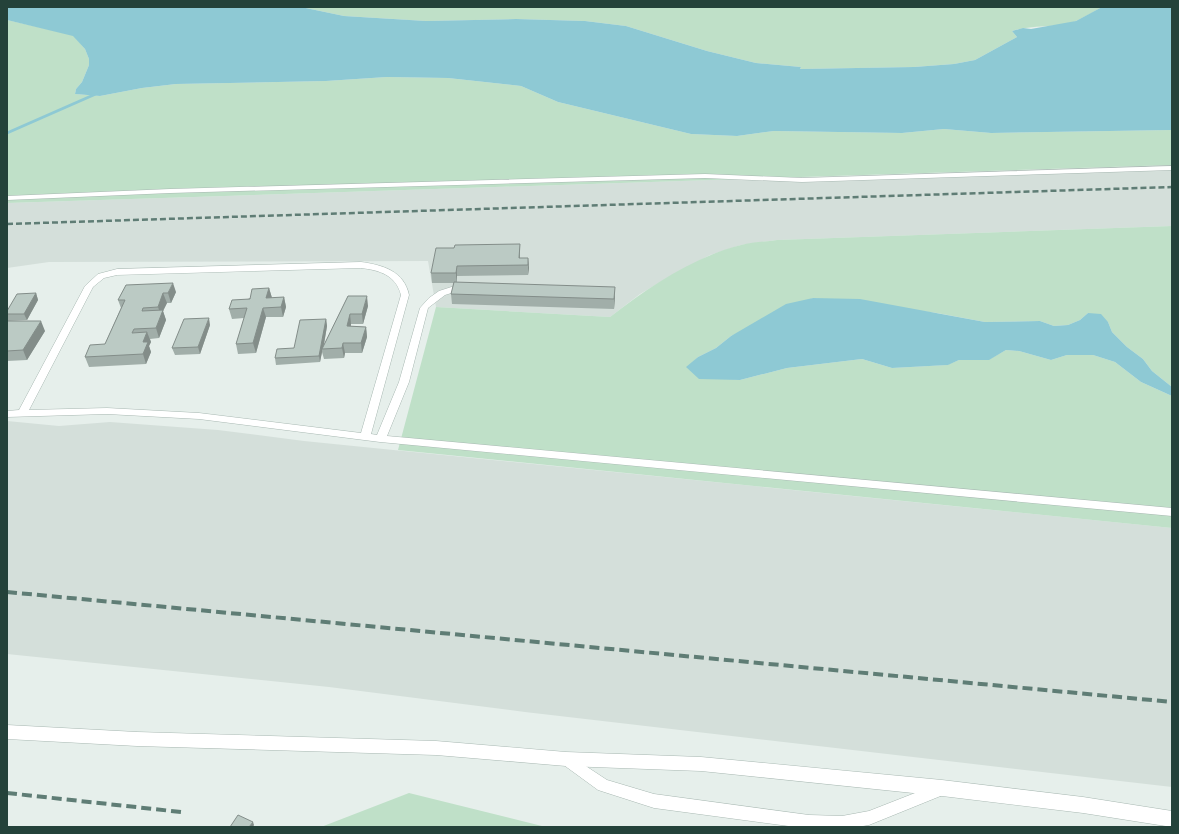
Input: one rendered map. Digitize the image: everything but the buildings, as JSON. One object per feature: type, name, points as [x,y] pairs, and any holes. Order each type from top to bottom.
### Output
[{"type":"street","points":[[7,732],[137,739],[436,748],[566,759],[701,764],[942,788],[1083,805],[1172,819]]},
{"type":"lane","points":[[7,198],[170,191],[681,177],[727,176],[806,180],[1172,168]]},
{"type":"lane","points":[[23,413],[89,286],[102,276],[117,272],[361,265],[379,268],[393,275],[402,284],[405,295],[365,437]]},
{"type":"lane","points":[[380,439],[404,382],[424,308],[440,293],[473,285]]},
{"type":"lane","points":[[7,414],[84,411],[165,413],[233,420],[380,439],[1172,512]]},
{"type":"lane","points":[[566,759],[603,785],[654,801],[809,822],[842,823],[869,818],[942,788]]},
{"type":"shaded area","points":[[1172,165],[1172,226],[777,240],[741,245],[710,255],[674,274],[640,294],[610,317],[436,307],[428,261],[49,262],[7,268],[7,203]]},
{"type":"shaded area","points":[[7,421],[59,426],[110,422],[218,430],[304,441],[1172,528],[1172,787],[525,712],[329,687],[7,654]]},
{"type":"green space","points":[[301,7],[1102,7],[1073,22],[1012,31],[1017,37],[975,60],[954,64],[914,67],[800,69],[801,67],[756,63],[707,51],[626,26],[585,21],[516,19],[426,21],[344,16]]},
{"type":"green space","points":[[7,20],[73,35],[85,49],[89,59],[89,65],[82,82],[76,89],[75,94],[100,96],[142,88],[176,84],[326,81],[387,77],[448,78],[521,86],[558,102],[691,134],[737,136],[774,131],[902,133],[944,129],[991,133],[1172,130],[1172,165],[7,203]]},
{"type":"green space","points":[[1172,226],[1172,387],[1152,371],[1143,359],[1127,347],[1112,332],[1108,322],[1088,313],[1080,320],[1068,325],[1054,326],[1040,321],[985,322],[937,313],[813,298],[731,336],[716,348],[698,357],[691,364],[720,378],[740,380],[787,368],[862,359],[892,368],[947,365],[959,360],[988,360],[1006,350],[1019,351],[1051,360],[1067,355],[1093,355],[1115,362],[1141,382],[1172,396],[1172,528],[398,450],[436,307],[610,317],[672,274],[706,257],[741,245],[777,240]]},
{"type":"green space","points":[[409,793],[546,827],[321,827]]},
{"type":"water","points":[[7,7],[301,7],[344,16],[426,21],[516,19],[585,21],[626,26],[707,51],[756,63],[801,67],[800,69],[914,67],[954,64],[975,60],[1017,37],[1012,31],[1023,28],[1031,29],[1076,21],[1102,7],[1172,7],[1172,130],[991,133],[944,129],[902,133],[774,131],[737,136],[691,134],[558,102],[521,86],[448,78],[387,77],[326,81],[176,84],[142,88],[100,96],[75,94],[76,89],[82,82],[89,65],[89,59],[85,49],[73,36],[7,20]]},
{"type":"water","points":[[813,298],[860,299],[985,322],[1040,321],[1054,326],[1068,325],[1080,320],[1088,313],[1101,314],[1108,322],[1112,332],[1127,347],[1143,359],[1152,371],[1172,387],[1172,396],[1141,382],[1115,362],[1093,355],[1067,355],[1051,360],[1019,351],[1006,350],[989,360],[959,360],[948,365],[892,368],[862,359],[787,368],[740,380],[699,379],[686,367],[698,357],[716,348],[731,336],[786,304]]},
{"type":"waterway","points":[[7,133],[98,93]]},
{"type":"railway","points":[[7,224],[1172,187]]},
{"type":"railway","points":[[7,592],[1172,702]]},
{"type":"railway","points":[[7,793],[181,812]]}]
